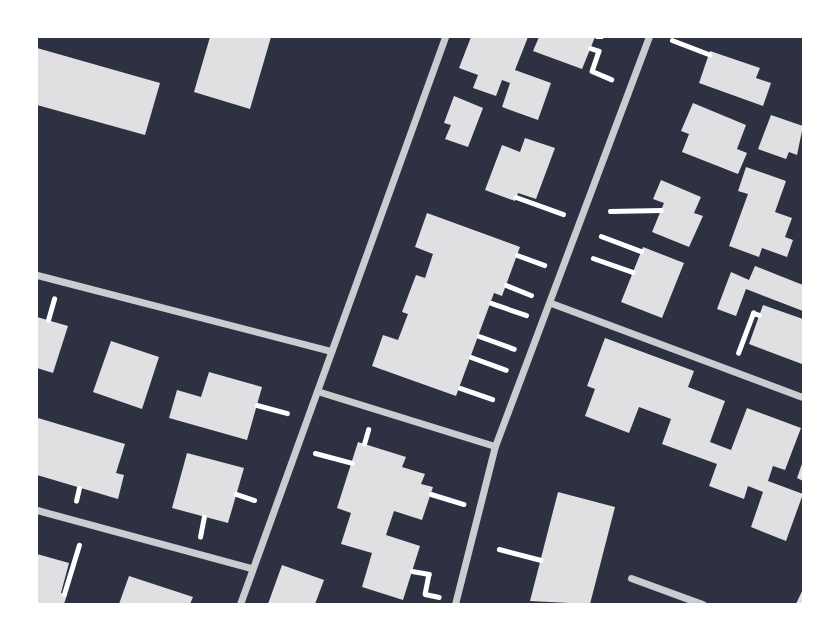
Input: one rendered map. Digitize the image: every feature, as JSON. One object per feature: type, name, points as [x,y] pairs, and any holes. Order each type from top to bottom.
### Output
[{"type":"street","points":[[240,604],[445,37]]},
{"type":"street","points":[[455,604],[495,446],[649,37]]},
{"type":"street","points":[[37,275],[331,351]]},
{"type":"street","points":[[551,303],[803,397]]},
{"type":"street","points":[[317,391],[495,446]]},
{"type":"street","points":[[37,510],[251,568]]},
{"type":"street","points":[[631,578],[702,604]]},
{"type":"path","points":[[597,37],[602,37]]},
{"type":"path","points":[[673,40],[709,54]]},
{"type":"path","points":[[590,48],[599,51],[592,71],[611,79]]},
{"type":"path","points":[[516,197],[563,214]]},
{"type":"path","points":[[610,211],[661,210]]},
{"type":"path","points":[[601,236],[641,251]]},
{"type":"path","points":[[517,256],[544,265]]},
{"type":"path","points":[[593,258],[633,272]]},
{"type":"path","points":[[506,285],[533,295]]},
{"type":"path","points":[[48,320],[55,295]]},
{"type":"path","points":[[491,303],[526,316]]},
{"type":"path","points":[[738,353],[753,313],[760,316]]},
{"type":"path","points":[[479,336],[514,349]]},
{"type":"path","points":[[471,357],[506,370]]},
{"type":"path","points":[[460,388],[495,400]]},
{"type":"path","points":[[257,405],[287,413]]},
{"type":"path","points":[[364,444],[368,430]]},
{"type":"path","points":[[311,451],[352,463]]},
{"type":"path","points":[[76,504],[79,488]]},
{"type":"path","points":[[236,495],[254,500]]},
{"type":"path","points":[[430,495],[463,504]]},
{"type":"path","points":[[200,538],[204,517]]},
{"type":"path","points":[[64,594],[79,545]]},
{"type":"path","points":[[499,549],[541,560]]},
{"type":"path","points":[[412,570],[429,574],[425,594],[440,597]]},
{"type":"building","points":[[210,37],[271,37],[250,109],[194,92]]},
{"type":"building","points":[[471,37],[528,37],[515,70],[551,83],[538,120],[502,107],[510,83],[502,80],[496,96],[473,88],[478,75],[459,68]]},
{"type":"building","points":[[539,37],[595,37],[582,69],[533,51]]},
{"type":"building","points":[[37,48],[160,83],[145,135],[37,105]]},
{"type":"building","points":[[710,51],[760,68],[756,78],[771,83],[763,106],[699,83]]},
{"type":"building","points":[[454,96],[483,108],[468,147],[445,139],[451,125],[444,123]]},
{"type":"building","points":[[693,103],[746,125],[737,149],[747,153],[738,174],[682,152],[689,134],[681,131]]},
{"type":"building","points":[[771,115],[803,126],[797,155],[789,152],[786,159],[758,149]]},
{"type":"building","points":[[525,138],[555,148],[536,199],[518,193],[515,201],[485,190],[502,145],[520,152]]},
{"type":"building","points":[[746,167],[786,181],[775,212],[792,218],[785,237],[793,240],[787,257],[762,248],[759,257],[729,246],[748,194],[738,191]]},
{"type":"building","points":[[661,180],[701,197],[694,213],[703,216],[689,247],[652,232],[664,203],[653,199]]},
{"type":"building","points":[[427,213],[520,247],[502,296],[494,293],[456,396],[372,366],[383,335],[398,340],[408,314],[402,312],[416,275],[425,278],[433,254],[415,247]]},
{"type":"building","points":[[643,247],[684,263],[662,318],[621,302]]},
{"type":"building","points":[[755,266],[803,285],[803,311],[746,289],[736,316],[717,309],[731,272],[749,280]]},
{"type":"building","points":[[763,305],[803,319],[802,364],[749,344]]},
{"type":"building","points":[[37,317],[68,326],[53,373],[37,368]]},
{"type":"building","points":[[605,338],[694,371],[688,387],[725,401],[710,442],[731,450],[747,408],[801,428],[785,470],[773,466],[768,481],[803,494],[786,541],[751,527],[763,492],[748,486],[744,499],[709,486],[717,464],[662,444],[671,419],[639,407],[629,433],[585,416],[595,389],[587,386]]},
{"type":"building","points":[[111,341],[159,357],[142,409],[93,392]]},
{"type":"building","points":[[209,372],[262,387],[247,440],[169,418],[177,390],[201,397]]},
{"type":"building","points":[[38,418],[125,444],[116,473],[124,475],[118,499],[37,475]]},
{"type":"building","points":[[358,442],[406,457],[402,467],[425,474],[421,484],[433,487],[422,520],[394,511],[386,535],[420,546],[403,600],[362,587],[372,553],[341,544],[351,513],[337,508]]},
{"type":"building","points":[[187,453],[244,468],[228,523],[172,508]]},
{"type":"building","points":[[803,461],[803,481],[797,478]]},
{"type":"building","points":[[558,492],[615,507],[590,604],[530,601]]},
{"type":"building","points":[[37,554],[69,563],[61,593],[67,595],[64,604],[37,604]]},
{"type":"building","points":[[282,565],[324,580],[315,604],[268,604]]},
{"type":"building","points":[[129,576],[193,597],[190,604],[119,604]]},
{"type":"building","points":[[803,589],[803,604],[796,604]]}]
